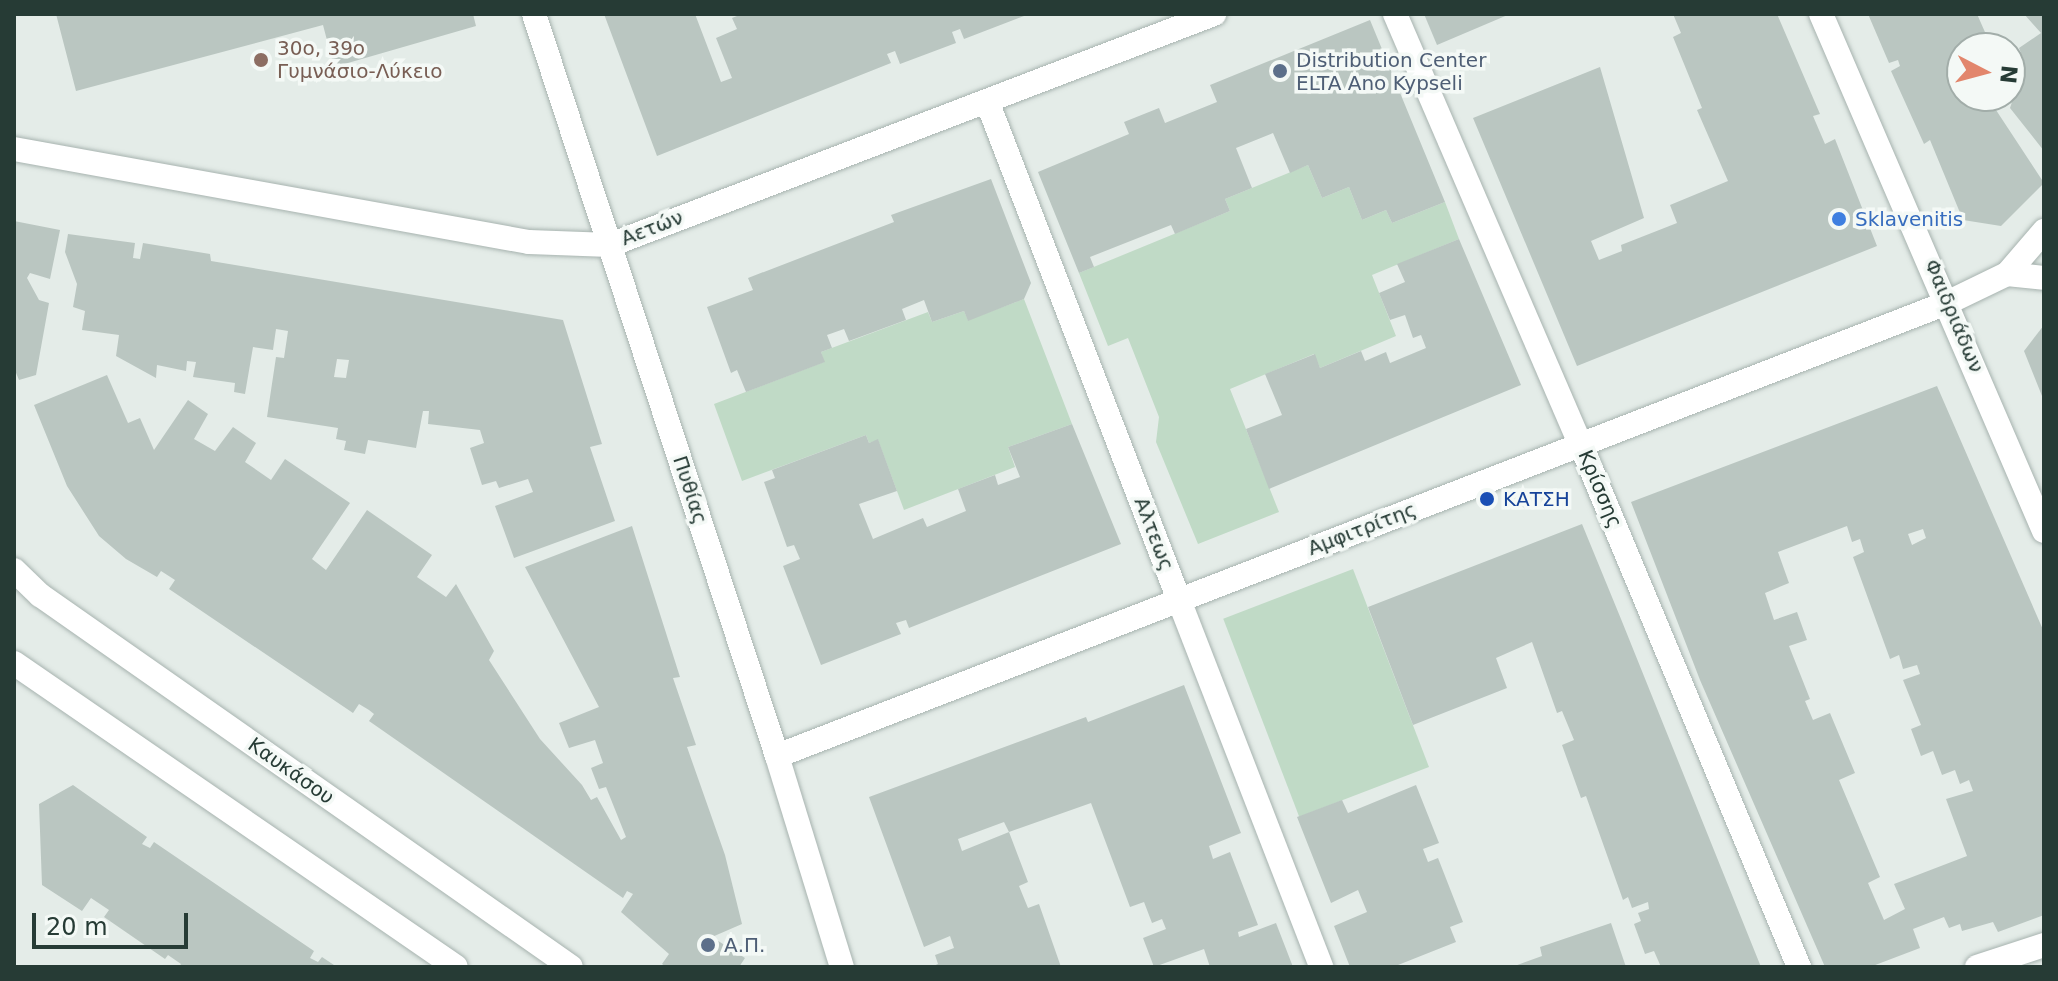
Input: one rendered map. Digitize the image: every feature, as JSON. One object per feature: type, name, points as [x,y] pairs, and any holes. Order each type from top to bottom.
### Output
[{"type":"street","name":"Πυθίας","points":[[534,14],[777,756],[842,967]]},
{"type":"street","name":"Αετών","points":[[14,149],[529,242],[610,245],[1214,14]]},
{"type":"street","name":"Κρίσσης","points":[[1395,14],[1581,445],[1799,967]]},
{"type":"street","name":"Φαιδριάδων","points":[[1821,14],[1949,302],[2044,531]]},
{"type":"street","name":"Αλτεως","points":[[987,101],[1321,967]]},
{"type":"street","points":[[2007,274],[2044,231]]},
{"type":"street","name":"Αμφιτρίτης","points":[[777,756],[1949,302],[2007,274]]},
{"type":"street","points":[[2007,274],[2044,278]]},
{"type":"street","name":"Καυκάσου","points":[[14,570],[40,595],[571,967]]},
{"type":"street","points":[[14,663],[456,967]]},
{"type":"street","points":[[1977,967],[2044,945]]},
{"type":"green space","points":[[1308,165],[1322,198],[1349,187],[1362,220],[1386,210],[1392,223],[1445,202],[1459,239],[1372,275],[1396,336],[1320,368],[1314,354],[1230,389],[1279,512],[1198,544],[1156,442],[1159,417],[1128,338],[1108,346],[1079,273],[1230,211],[1225,199]]},
{"type":"green space","points":[[1024,299],[1072,424],[1008,447],[1015,467],[904,510],[878,440],[869,443],[866,435],[742,481],[714,404],[824,362],[821,352],[928,312],[932,322],[964,311],[968,320]]},
{"type":"green space","points":[[1353,569],[1429,767],[1299,817],[1223,619]]},
{"type":"building","points":[[56,14],[473,14],[476,26],[334,67],[323,25],[76,91]]},
{"type":"building","points":[[604,14],[695,14],[721,82],[732,78],[716,38],[737,29],[732,18],[742,14],[1024,16],[964,39],[960,29],[952,32],[956,43],[900,64],[895,51],[887,54],[891,63],[657,156]]},
{"type":"building","points":[[1424,14],[1510,14],[1437,45]]},
{"type":"building","points":[[1673,14],[1777,14],[1820,114],[1813,116],[1825,144],[1835,139],[1877,246],[1577,366],[1473,118],[1600,67],[1644,218],[1591,241],[1599,260],[1622,251],[1621,245],[1677,223],[1670,205],[1728,181],[1697,110],[1702,108],[1673,37],[1681,33]]},
{"type":"building","points":[[1868,14],[1977,14],[1985,32],[1946,32],[1946,112],[1997,112],[2044,183],[2001,226],[1963,220],[1930,140],[1924,144],[1891,71],[1900,66],[1898,60],[1889,63]]},
{"type":"building","points":[[2024,14],[2044,14],[2044,151],[2013,112],[2026,112],[2026,43],[2041,33]]},
{"type":"building","points":[[1370,20],[1445,202],[1392,223],[1386,210],[1362,220],[1349,187],[1322,198],[1308,165],[1290,173],[1273,133],[1236,148],[1252,188],[1225,199],[1230,211],[1175,234],[1171,225],[1090,257],[1094,267],[1079,273],[1038,172],[1129,134],[1124,122],[1159,108],[1165,123],[1217,102],[1210,85]]},
{"type":"building","points":[[991,179],[1031,283],[1024,299],[968,321],[964,311],[932,322],[924,300],[902,309],[906,320],[849,341],[844,329],[827,335],[832,348],[821,352],[825,362],[746,392],[737,370],[731,373],[707,307],[753,290],[748,278],[894,222],[891,215]]},
{"type":"building","points":[[14,221],[60,230],[50,279],[30,273],[27,278],[39,300],[49,303],[36,375],[19,380],[14,368]]},
{"type":"building","points":[[68,234],[135,243],[133,258],[140,259],[143,243],[210,254],[211,261],[563,320],[602,444],[590,447],[615,521],[514,558],[495,506],[533,492],[528,479],[499,488],[496,481],[482,485],[470,448],[484,443],[480,430],[428,424],[429,411],[423,411],[416,448],[368,440],[365,454],[344,450],[346,441],[336,439],[338,428],[267,417],[276,357],[284,358],[288,331],[276,329],[273,350],[253,347],[245,394],[234,392],[235,383],[193,377],[196,362],[187,361],[186,371],[157,365],[156,378],[116,356],[119,335],[82,330],[85,311],[73,307],[77,284],[65,252]],"holes":[[[337,359],[349,360],[346,378],[334,377]]]},
{"type":"building","points":[[1459,239],[1521,385],[1269,489],[1246,429],[1282,415],[1265,374],[1315,354],[1320,368],[1361,351],[1365,361],[1386,352],[1390,363],[1426,348],[1421,335],[1413,338],[1405,315],[1390,320],[1379,293],[1405,282],[1397,264]]},
{"type":"building","points":[[2044,325],[2044,401],[2024,351]]},
{"type":"building","points":[[107,375],[128,423],[140,418],[154,450],[188,400],[208,414],[194,439],[215,451],[233,427],[256,443],[245,462],[271,480],[285,459],[350,503],[312,559],[326,570],[367,510],[432,555],[417,577],[446,597],[456,584],[494,651],[489,660],[540,739],[582,785],[591,800],[597,797],[621,840],[626,837],[606,787],[599,789],[591,768],[603,763],[595,740],[569,748],[559,723],[599,707],[525,567],[632,526],[680,677],[673,678],[696,745],[687,747],[725,855],[742,924],[712,937],[745,958],[739,967],[666,967],[662,964],[669,954],[621,912],[633,894],[627,891],[623,898],[369,721],[374,714],[369,710],[359,704],[353,713],[169,589],[175,580],[161,571],[157,577],[126,559],[99,536],[67,486],[34,405]]},
{"type":"building","points":[[1937,386],[2044,632],[2044,915],[1998,932],[1993,922],[1962,931],[1960,924],[1949,928],[1944,917],[1913,929],[1920,948],[1870,967],[1825,967],[1700,680],[1631,502]],"holes":[[[1847,526],[1852,542],[1860,539],[1864,552],[1853,557],[1890,659],[1899,655],[1903,669],[1917,665],[1920,674],[1903,680],[1921,725],[1911,729],[1921,756],[1933,751],[1942,775],[1955,770],[1960,784],[1969,780],[1973,791],[1946,799],[1967,856],[1894,884],[1905,909],[1884,920],[1868,883],[1880,877],[1839,780],[1855,773],[1830,713],[1813,720],[1805,701],[1810,699],[1789,646],[1807,640],[1797,612],[1774,620],[1765,593],[1789,583],[1778,552]],[[1923,529],[1926,538],[1912,545],[1908,534]]]},
{"type":"building","points":[[1072,424],[1121,544],[909,628],[906,620],[896,623],[901,634],[821,665],[783,566],[800,559],[794,545],[787,547],[764,482],[775,478],[772,470],[866,435],[869,443],[878,439],[897,491],[859,504],[873,539],[923,518],[927,527],[966,511],[958,489],[995,475],[998,485],[1020,477],[1008,447]]},
{"type":"building","points":[[1582,524],[1761,967],[1661,967],[1654,951],[1645,954],[1634,924],[1641,921],[1638,913],[1649,909],[1648,902],[1632,908],[1628,897],[1623,900],[1586,796],[1581,798],[1562,745],[1574,740],[1562,711],[1557,713],[1532,642],[1496,658],[1507,688],[1413,725],[1368,607]]},
{"type":"building","points":[[1184,685],[1241,833],[1209,846],[1213,859],[1230,852],[1258,925],[1238,932],[1239,937],[1276,923],[1293,967],[1210,967],[1204,949],[1154,967],[1143,938],[1166,929],[1162,919],[1152,923],[1144,902],[1130,907],[1091,803],[1009,832],[1028,882],[1019,886],[1028,908],[1039,904],[1061,967],[931,967],[938,964],[935,955],[954,948],[950,936],[924,947],[869,797],[1086,717],[1088,722]],"holes":[[[1004,822],[1009,832],[962,851],[958,839]]]},
{"type":"building","points":[[73,785],[147,837],[142,844],[150,848],[154,842],[314,951],[310,958],[318,962],[322,957],[337,967],[179,967],[181,964],[168,955],[165,959],[104,917],[109,910],[91,898],[82,911],[42,885],[39,804]]},
{"type":"building","points":[[1416,785],[1439,843],[1423,849],[1428,862],[1438,858],[1463,922],[1450,927],[1456,942],[1393,967],[1350,967],[1334,926],[1367,912],[1358,890],[1331,903],[1297,817],[1342,800],[1348,813]]},
{"type":"building","points":[[1611,923],[1626,967],[1512,967],[1542,956],[1540,947]]},
{"type":"place","name":"30ο, 39ο Γυμνάσιο-Λύκειο","points":[[261,60]]},
{"type":"place","name":"Distribution Center ELTA Ano Kypseli","points":[[1280,71]]},
{"type":"place","name":"Sklavenitis","points":[[1839,219]]},
{"type":"place","name":"ΚΑΤΣΗ","points":[[1487,499]]},
{"type":"place","name":"Α.Π.","points":[[708,945]]}]
